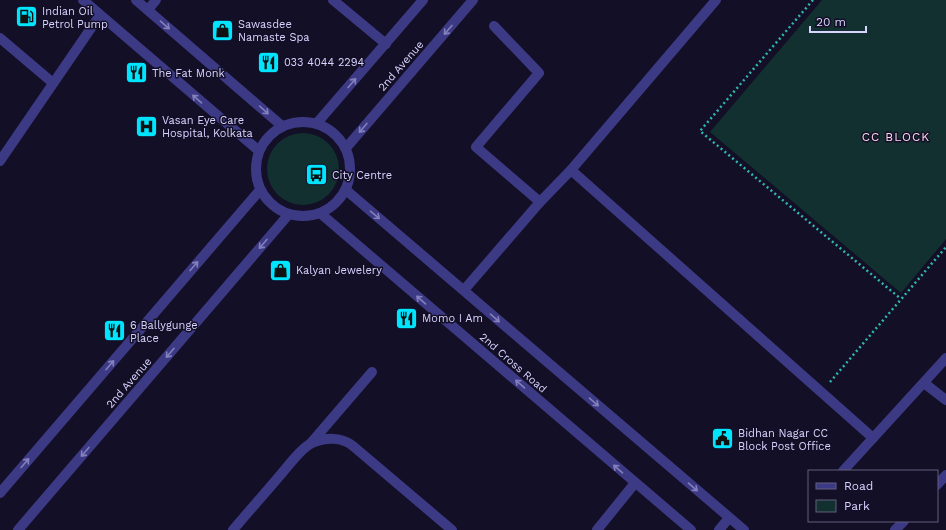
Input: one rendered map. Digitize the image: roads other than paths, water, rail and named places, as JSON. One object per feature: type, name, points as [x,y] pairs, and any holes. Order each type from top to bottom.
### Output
[{"type":"street","points":[[83,0],[259,151]]},
{"type":"street","points":[[136,0],[282,126]]},
{"type":"street","points":[[148,10],[156,0]]},
{"type":"street","points":[[333,0],[386,44]]},
{"type":"street","points":[[317,123],[423,0]]},
{"type":"street","name":"2nd Avenue","points":[[346,148],[473,0]]},
{"type":"street","points":[[464,290],[540,202],[571,170],[716,0]]},
{"type":"street","points":[[0,161],[100,15]]},
{"type":"street","points":[[494,26],[539,73],[476,147],[540,202]]},
{"type":"street","points":[[0,38],[53,84]]},
{"type":"street","points":[[305,121],[317,123],[334,133],[346,148],[350,158],[350,180],[346,190],[339,200],[330,208],[310,216],[289,214],[272,205],[260,190],[256,177],[255,164],[264,141],[282,126],[293,122],[305,121]]},
{"type":"street","points":[[571,170],[873,438]]},
{"type":"street","points":[[0,493],[260,190]]},
{"type":"street","points":[[346,190],[744,530]]},
{"type":"street","name":"2nd Cross Road","points":[[320,213],[691,530]]},
{"type":"street","name":"2nd Avenue","points":[[18,530],[289,214]]},
{"type":"street","points":[[844,470],[946,358]]},
{"type":"street","points":[[233,530],[372,372]]},
{"type":"street","points":[[924,383],[946,400]]},
{"type":"street","points":[[311,443],[335,439],[346,441],[452,530]]},
{"type":"street","points":[[938,484],[946,475]]},
{"type":"street","points":[[597,530],[635,483]]},
{"type":"street","points":[[719,530],[729,518]]},
{"type":"street","points":[[896,530],[903,522]]},
{"type":"place","name":"Indian Oil Petrol Pump","points":[[26,17]]},
{"type":"place","name":"Sawasdee Namaste Spa","points":[[223,30]]},
{"type":"place","name":"033 4044 2294","points":[[268,62]]},
{"type":"place","name":"The Fat Monk","points":[[136,73]]},
{"type":"place","name":"Vasan Eye Care Hospital, Kolkata","points":[[146,126]]},
{"type":"place","name":"City Centre","points":[[316,175]]},
{"type":"place","name":"Kalyan Jewelery","points":[[281,270]]},
{"type":"place","name":"Momo I Am","points":[[406,318]]},
{"type":"place","name":"6 Ballygunge Place","points":[[115,331]]},
{"type":"place","name":"Bidhan Nagar CC Block Post Office","points":[[723,439]]},
{"type":"district","name":"CC BLOCK","points":[[896,137]]}]
